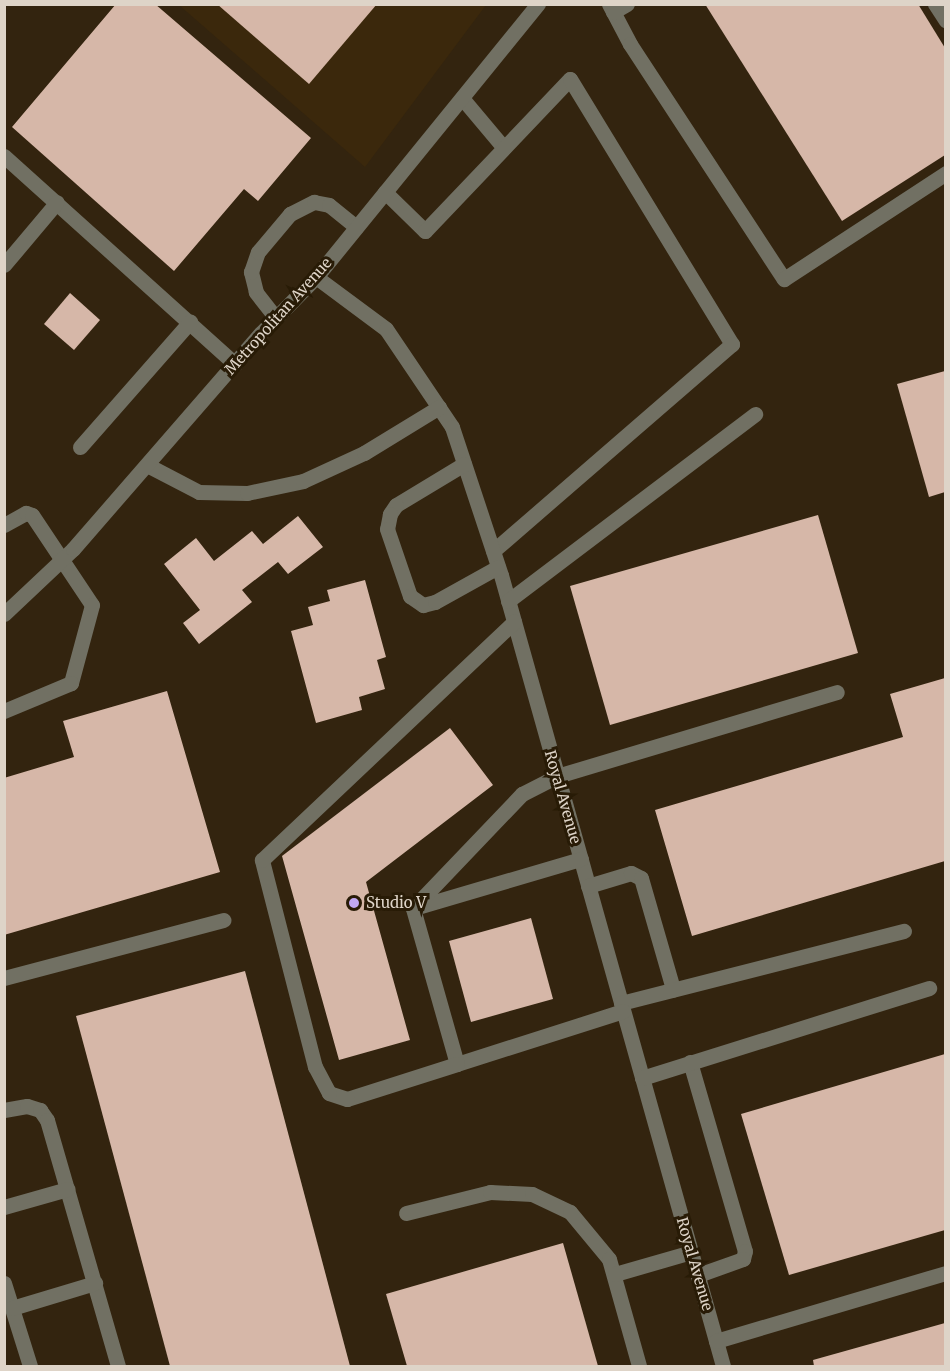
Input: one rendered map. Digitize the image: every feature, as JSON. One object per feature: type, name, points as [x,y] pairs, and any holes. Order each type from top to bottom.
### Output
[{"type":"street","name":"Metropolitan Avenue","points":[[4,614],[63,559],[149,466],[276,318],[316,277],[538,4]]},
{"type":"street","points":[[627,4],[611,8],[630,45],[784,279],[945,173]]},
{"type":"street","points":[[935,4],[945,21]]},
{"type":"street","points":[[385,192],[425,231],[570,79],[732,344],[493,551]]},
{"type":"street","points":[[462,98],[504,148]]},
{"type":"street","points":[[4,156],[235,364]]},
{"type":"street","points":[[4,265],[57,202]]},
{"type":"street","points":[[276,318],[256,292],[251,272],[258,252],[290,214],[314,202],[328,205],[356,227]]},
{"type":"street","name":"Royal Avenue","points":[[316,277],[386,329],[452,427],[508,601],[723,1366]]},
{"type":"street","points":[[80,447],[190,322]]},
{"type":"street","points":[[149,466],[199,492],[247,493],[303,481],[364,453],[439,407]]},
{"type":"street","points":[[508,601],[755,414]]},
{"type":"street","points":[[464,464],[396,505],[390,514],[387,529],[410,596],[423,605],[435,602],[498,567]]},
{"type":"street","points":[[4,525],[26,513],[32,515],[92,604],[71,683],[4,711]]},
{"type":"street","points":[[514,622],[262,860],[315,1067],[329,1093],[347,1099],[457,1064],[673,989],[904,931]]},
{"type":"street","points":[[413,908],[522,794],[557,776],[837,692]]},
{"type":"street","points":[[413,908],[581,859]]},
{"type":"street","points":[[588,886],[631,873],[641,878],[673,989]]},
{"type":"street","points":[[413,908],[457,1064]]},
{"type":"street","points":[[4,978],[223,920]]},
{"type":"street","points":[[642,1078],[929,988]]},
{"type":"street","points":[[690,1062],[745,1251],[743,1259],[698,1275]]},
{"type":"street","points":[[4,1110],[27,1106],[40,1110],[47,1120],[118,1366]]},
{"type":"street","points":[[4,1207],[67,1189]]},
{"type":"street","points":[[406,1213],[490,1192],[532,1194],[570,1212],[609,1259],[639,1366]]},
{"type":"street","points":[[615,1274],[691,1252]]},
{"type":"street","points":[[716,1341],[945,1273]]},
{"type":"street","points":[[4,1283],[30,1366]]},
{"type":"street","points":[[12,1308],[95,1283]]},
{"type":"shaded area","points":[[179,5],[486,5],[365,167]]},
{"type":"building","points":[[116,4],[155,4],[311,138],[258,201],[244,189],[174,271],[12,127]]},
{"type":"building","points":[[217,4],[377,4],[309,84]]},
{"type":"building","points":[[705,4],[918,4],[945,48],[945,155],[842,221]]},
{"type":"building","points":[[70,293],[100,320],[74,350],[44,324]]},
{"type":"building","points":[[945,371],[945,492],[929,497],[897,384]]},
{"type":"building","points":[[818,515],[858,653],[610,725],[570,586]]},
{"type":"building","points":[[298,516],[323,547],[288,574],[278,562],[242,590],[252,602],[199,644],[183,623],[200,610],[164,564],[196,538],[214,561],[252,531],[263,544]]},
{"type":"building","points":[[365,580],[386,657],[377,660],[385,689],[359,697],[362,710],[316,723],[291,631],[313,625],[308,607],[330,601],[327,590]]},
{"type":"building","points":[[945,678],[945,861],[692,936],[655,810],[903,737],[890,694]]},
{"type":"building","points":[[167,691],[220,872],[4,935],[4,778],[74,757],[63,721]]},
{"type":"building","points":[[450,728],[493,785],[366,882],[410,1040],[339,1060],[282,856]]},
{"type":"building","points":[[531,918],[553,999],[471,1022],[449,941]]},
{"type":"building","points":[[245,971],[350,1366],[170,1366],[76,1016]]},
{"type":"building","points":[[945,1054],[945,1230],[789,1275],[741,1114]]},
{"type":"building","points":[[563,1243],[598,1366],[407,1366],[386,1294]]},
{"type":"building","points":[[945,1323],[945,1366],[814,1366],[813,1360]]},
{"type":"place","name":"Studio V","points":[[354,903]]}]
